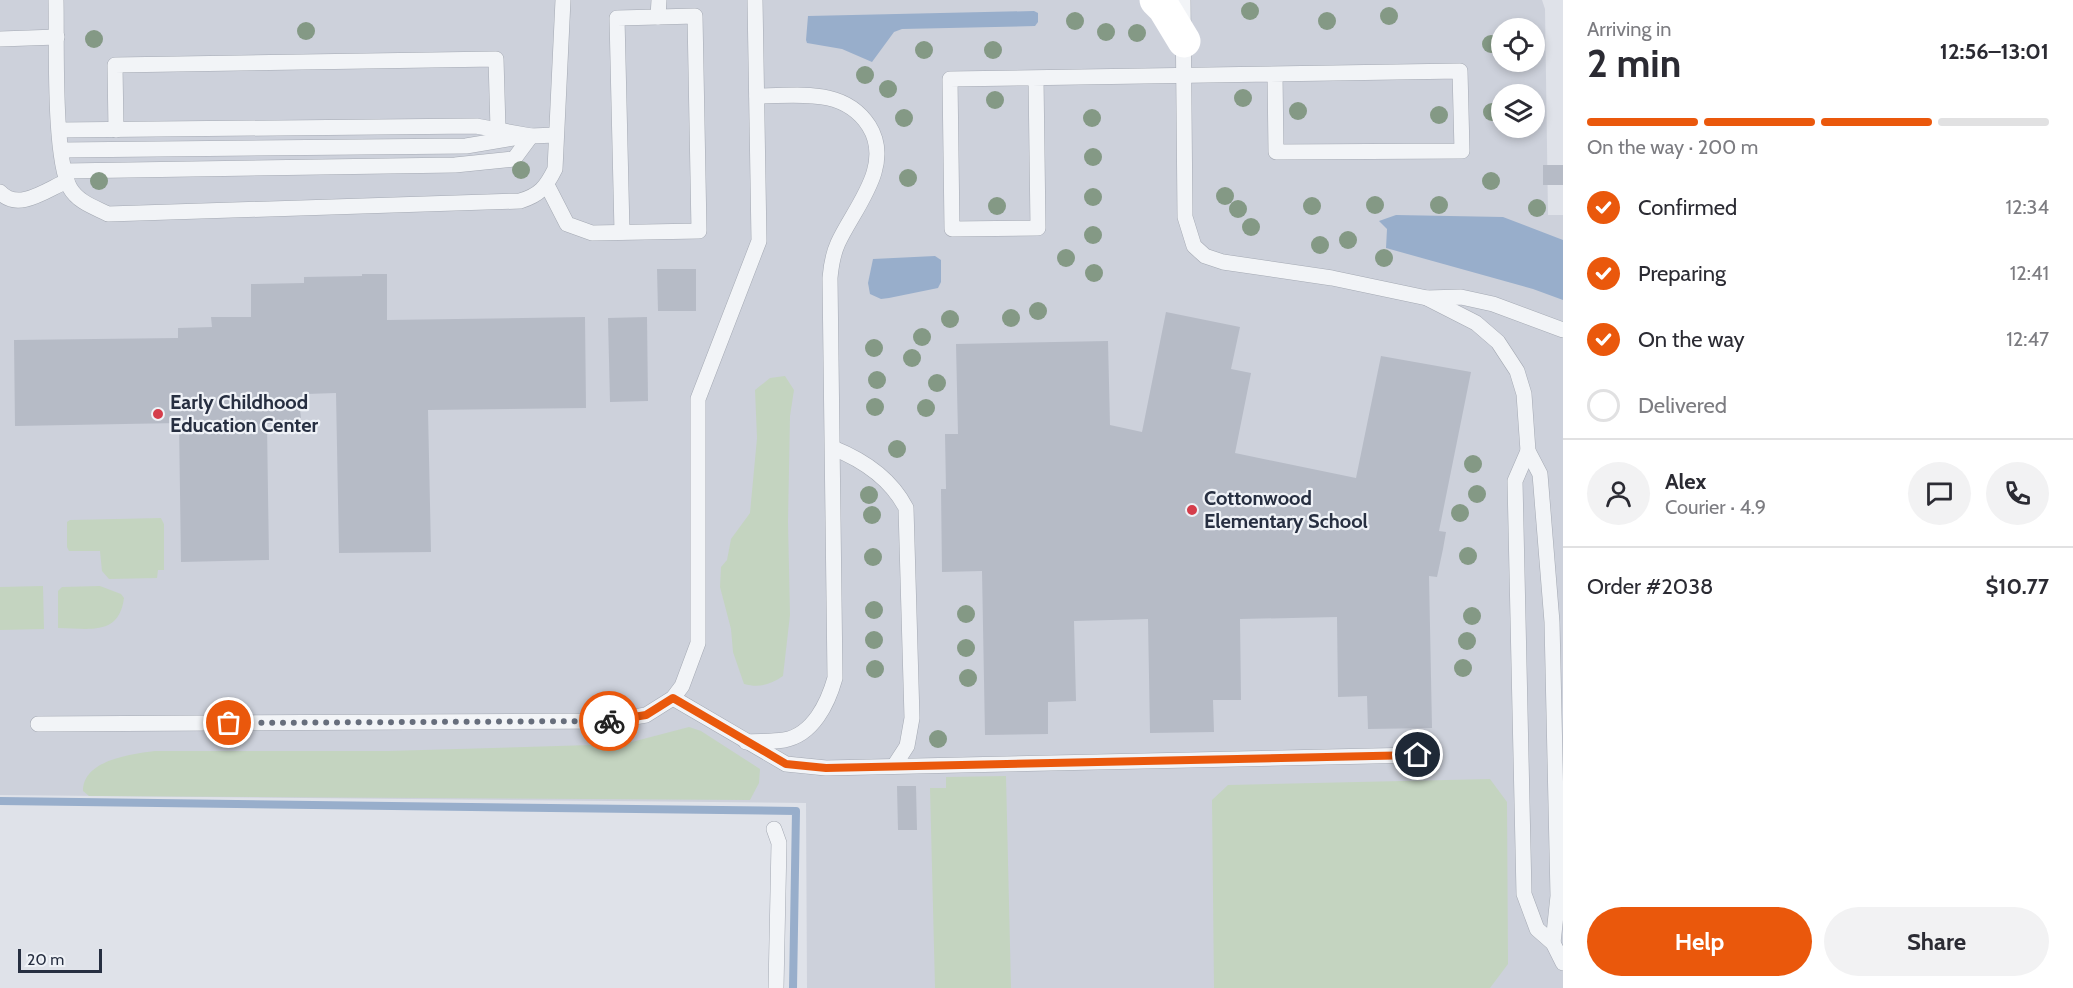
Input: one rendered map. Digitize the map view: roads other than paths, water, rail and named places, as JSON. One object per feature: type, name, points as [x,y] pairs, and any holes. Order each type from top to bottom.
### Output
[{"type":"main road","points":[[1156,0],[1164,8],[1184,42]]},
{"type":"lane","points":[[56,0],[60,130],[66,176],[71,190],[84,203],[108,214],[520,201],[538,195],[547,185],[555,169],[563,0]]},
{"type":"lane","points":[[658,0],[658,17]]},
{"type":"lane","points":[[38,724],[611,721],[646,715],[673,698],[682,686],[698,644],[698,399],[759,241],[755,0]]},
{"type":"lane","points":[[1183,0],[1185,216],[1194,246],[1205,256],[1223,262],[1332,278],[1427,298],[1461,297],[1493,304],[1563,330]]},
{"type":"lane","points":[[547,185],[567,224],[592,233],[699,231],[695,16],[617,18],[622,232]]},
{"type":"lane","points":[[0,39],[57,37]]},
{"type":"lane","points":[[116,130],[115,65],[496,59],[498,129]]},
{"type":"lane","points":[[1036,78],[1038,228],[952,229],[950,79],[1460,71],[1462,151],[1276,152],[1275,74]]},
{"type":"lane","points":[[746,742],[786,740],[802,731],[819,715],[829,698],[835,678],[830,278],[832,261],[838,243],[855,215],[876,169],[877,148],[872,131],[861,114],[849,104],[827,96],[757,96]]},
{"type":"lane","points":[[60,130],[476,126],[531,136]]},
{"type":"lane","points":[[62,150],[466,146],[531,136],[556,135]]},
{"type":"lane","points":[[0,192],[7,200],[18,203],[66,176],[454,165],[514,159],[531,136]]},
{"type":"lane","points":[[1427,298],[1476,323],[1498,342],[1517,371],[1524,394],[1528,451],[1540,474],[1552,621],[1558,896],[1553,943]]},
{"type":"lane","points":[[833,448],[853,456],[872,470],[898,492],[906,508],[912,718],[907,746],[894,766]]},
{"type":"lane","points":[[1528,451],[1515,481],[1524,894],[1537,929],[1553,943],[1563,963]]},
{"type":"lane","points":[[673,698],[786,764],[826,768],[1418,755]]},
{"type":"lane","points":[[774,829],[779,843],[776,988]]},
{"type":"water","points":[[1034,11],[1038,13],[1038,22],[1035,26],[902,29],[894,32],[872,62],[842,49],[807,43],[806,40],[808,16]]},
{"type":"water","points":[[1396,215],[1503,217],[1563,240],[1563,300],[1533,289],[1386,248],[1387,229],[1379,221]]},
{"type":"water","points":[[935,256],[941,260],[941,282],[938,288],[881,299],[870,294],[868,283],[873,259]]},
{"type":"waterway","points":[[0,801],[796,811],[793,988]]},
{"type":"place","name":"Early Childhood Education Center","points":[[158,414]]},
{"type":"place","name":"Cottonwood Elementary School","points":[[1192,510]]}]
